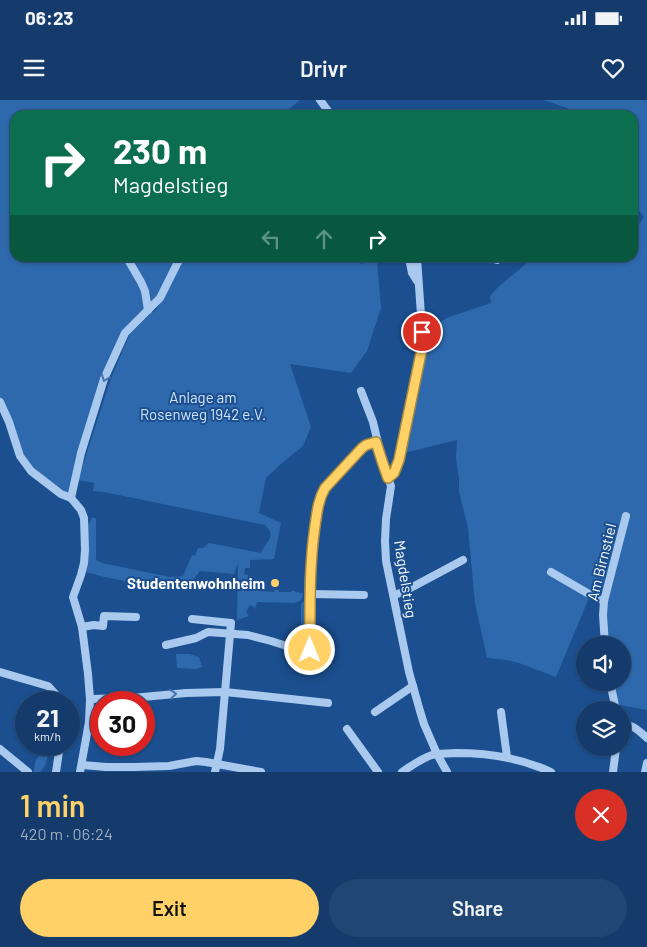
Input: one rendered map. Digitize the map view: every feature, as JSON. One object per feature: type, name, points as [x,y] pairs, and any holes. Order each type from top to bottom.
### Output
[{"type":"street","points":[[320,100],[328,110]]},
{"type":"street","points":[[129,262],[145,291],[148,310]]},
{"type":"street","points":[[70,498],[81,452],[104,379],[124,333],[160,298],[178,262]]},
{"type":"street","points":[[410,262],[412,273],[418,283]]},
{"type":"street","points":[[388,478],[394,473],[399,460],[423,343],[417,262]]},
{"type":"street","name":"Magdelstieg","points":[[360,391],[372,422],[376,442],[391,486],[386,519],[386,561],[413,686],[420,711],[437,754],[447,772]]},
{"type":"street","points":[[0,402],[20,456],[30,471],[61,494],[70,498],[81,510],[84,518],[85,550],[83,569],[73,597],[82,627],[90,699],[89,722],[81,768],[169,766],[196,761],[217,763],[261,772]]},
{"type":"street","points":[[310,650],[312,548],[318,504],[325,488],[362,448],[376,442]]},
{"type":"street","name":"Am Birnstiel","points":[[604,636],[604,601],[626,516]]},
{"type":"street","points":[[394,595],[463,560]]},
{"type":"street","points":[[551,572],[604,601]]},
{"type":"street","points":[[310,594],[364,595]]},
{"type":"street","points":[[82,627],[103,626],[104,616],[136,617]]},
{"type":"street","points":[[192,619],[231,624],[220,749],[215,772]]},
{"type":"street","points":[[166,645],[196,638],[208,632],[230,633],[248,635],[296,649],[310,650],[318,658]]},
{"type":"street","points":[[85,646],[94,646]]},
{"type":"street","points":[[0,672],[48,686],[53,691]]},
{"type":"street","points":[[375,712],[413,686]]},
{"type":"street","points":[[155,696],[225,692],[328,703]]},
{"type":"street","points":[[501,712],[506,757]]},
{"type":"street","points":[[631,726],[647,738]]},
{"type":"street","points":[[347,729],[378,772]]},
{"type":"street","points":[[0,749],[28,772]]},
{"type":"street","points":[[402,772],[430,755],[437,754],[483,754],[506,757],[551,772]]},
{"type":"street","points":[[56,772],[58,756]]},
{"type":"street","points":[[612,772],[615,756]]},
{"type":"street","points":[[645,772],[647,763]]},
{"type":"green space","points":[[0,100],[300,100],[289,110],[10,110],[10,262],[175,262],[155,299],[121,335],[68,493],[33,469],[22,452],[0,398]]},
{"type":"green space","points":[[544,100],[647,100],[647,710],[631,707],[631,701],[618,701],[615,691],[631,691],[631,636],[606,636],[604,604],[589,598],[556,677],[519,663],[487,658],[475,603],[468,528],[459,492],[456,459],[457,440],[404,453],[427,338],[438,323],[449,317],[491,303],[490,296],[527,262],[638,262],[638,223],[639,224],[644,217],[638,209],[638,110],[573,110]]},
{"type":"green space","name":"Anlage am Rosenweg 1942 e.V.","points":[[180,262],[360,262],[361,264],[377,262],[381,308],[367,351],[351,373],[290,364],[311,427],[303,446],[266,478],[259,513],[281,523],[274,559],[250,560],[250,568],[245,568],[244,574],[248,575],[247,591],[260,589],[260,591],[274,592],[274,590],[279,590],[279,592],[295,591],[303,593],[302,599],[298,602],[257,602],[255,608],[250,605],[246,612],[249,616],[237,620],[238,563],[234,574],[200,571],[186,590],[170,585],[141,584],[85,572],[88,554],[88,525],[92,518],[96,518],[96,560],[102,563],[170,577],[183,576],[192,555],[195,556],[198,548],[203,548],[209,543],[261,553],[269,540],[269,529],[265,525],[93,491],[94,483],[78,480],[110,381],[130,333],[157,309]]},
{"type":"green space","points":[[304,576],[308,577],[308,637],[301,628]]},
{"type":"green space","points":[[176,654],[189,654],[199,657],[202,667],[196,669],[177,668]]},
{"type":"green space","points":[[39,756],[48,756],[40,772],[34,772],[35,762]]},
{"type":"place","name":"Studentenwohnheim","points":[[275,583]]},
{"type":"route","points":[[310,650],[310,574],[318,504],[321,495],[325,488],[362,448],[371,443],[376,442],[388,478],[394,473],[399,460],[423,343],[422,332]]}]
